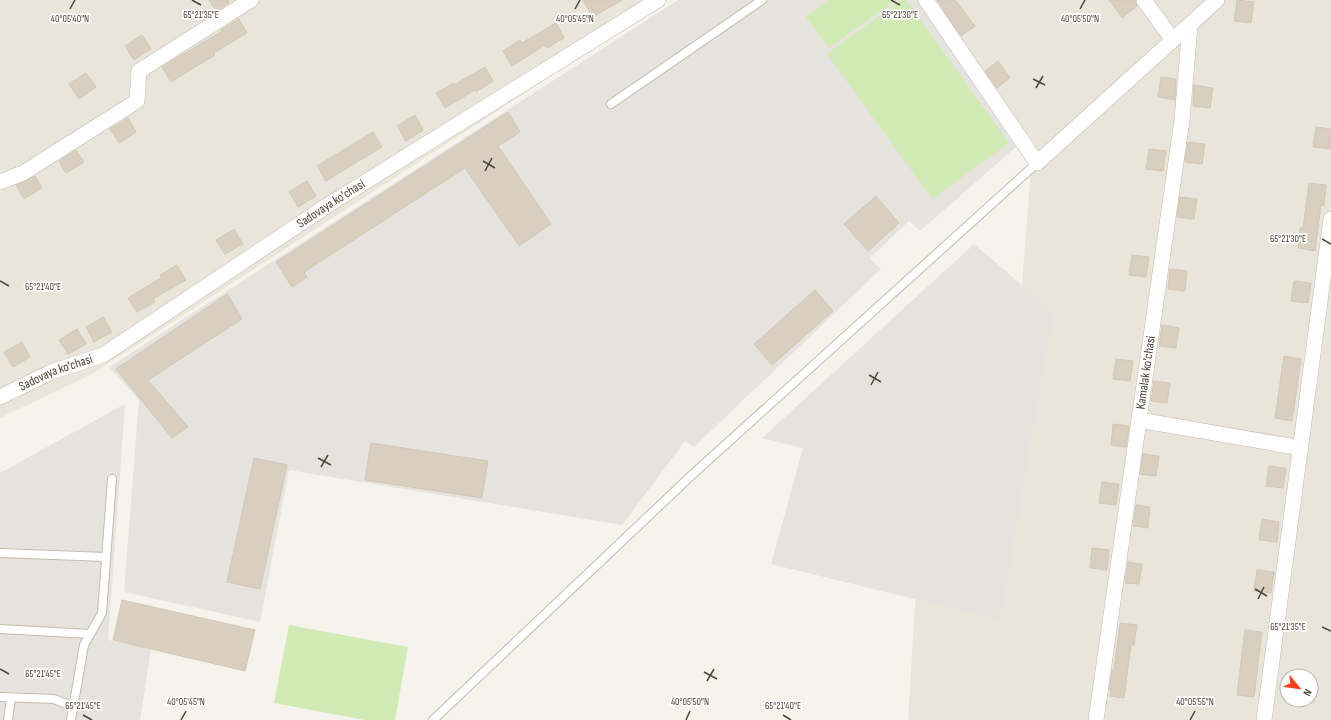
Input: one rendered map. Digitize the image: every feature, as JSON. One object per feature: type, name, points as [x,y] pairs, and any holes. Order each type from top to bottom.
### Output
[{"type":"street","points":[[0,182],[23,173],[137,100],[139,71],[252,0]]},
{"type":"street","name":"Sadovaya ko'chasi","points":[[0,397],[51,372],[103,355],[328,205],[658,0]]},
{"type":"street","points":[[926,0],[1037,163],[1217,0]]},
{"type":"street","points":[[1144,0],[1173,40]]},
{"type":"street","name":"Kamalak ko'chasi","points":[[1096,720],[1182,120],[1190,25]]},
{"type":"street","points":[[1264,720],[1331,219]]},
{"type":"street","points":[[1139,420],[1301,448]]},
{"type":"lane","points":[[611,104],[762,0]]},
{"type":"lane","points":[[433,720],[693,474],[1037,163]]},
{"type":"lane","points":[[72,720],[84,645],[102,613],[112,479]]},
{"type":"lane","points":[[0,553],[106,557]]},
{"type":"lane","points":[[0,629],[90,634]]},
{"type":"lane","points":[[0,697],[54,699],[73,707]]},
{"type":"lane","points":[[8,720],[11,698]]},
{"type":"shaded area","points":[[0,0],[668,0],[94,373],[0,418]]},
{"type":"shaded area","points":[[678,0],[918,0],[1016,147],[920,231],[909,221],[870,258],[881,269],[694,447],[685,441],[622,525],[289,470],[260,622],[124,592],[139,400],[109,367]]},
{"type":"shaded area","points":[[931,0],[1331,0],[1331,720],[908,720],[916,589],[997,605],[1033,143]]},
{"type":"shaded area","points":[[974,244],[1053,312],[1000,620],[771,564],[803,448],[762,438]]},
{"type":"shaded area","points":[[125,404],[108,640],[151,648],[140,720],[0,720],[0,473]]},
{"type":"green space","points":[[829,0],[896,0],[829,48],[806,17]]},
{"type":"green space","points":[[901,0],[906,0],[1009,143],[932,199],[827,54]]},
{"type":"green space","points":[[289,625],[408,647],[395,720],[365,720],[274,703]]},
{"type":"building","points":[[209,0],[228,0],[229,3],[216,11]]},
{"type":"building","points":[[583,0],[622,0],[593,17]]},
{"type":"building","points":[[937,0],[955,0],[975,26],[961,36]]},
{"type":"building","points":[[1109,0],[1135,0],[1137,6],[1122,18]]},
{"type":"building","points":[[1237,0],[1254,2],[1251,23],[1234,21]]},
{"type":"building","points":[[239,19],[247,33],[171,82],[162,67]]},
{"type":"building","points":[[556,23],[564,38],[547,48],[545,45],[512,66],[503,51],[520,40],[522,43]]},
{"type":"building","points":[[142,35],[151,49],[134,60],[125,46]]},
{"type":"building","points":[[998,61],[1010,78],[997,88],[985,71]]},
{"type":"building","points":[[485,67],[493,81],[476,92],[475,90],[445,108],[436,93],[454,83],[454,85]]},
{"type":"building","points":[[86,73],[96,87],[79,99],[69,84]]},
{"type":"building","points":[[1161,77],[1176,79],[1175,100],[1158,97]]},
{"type":"building","points":[[1194,85],[1213,88],[1210,108],[1193,106]]},
{"type":"building","points":[[508,112],[520,132],[498,146],[551,224],[519,246],[465,168],[304,272],[307,277],[292,287],[276,262]]},
{"type":"building","points":[[415,115],[423,130],[406,141],[397,126]]},
{"type":"building","points":[[128,118],[136,132],[119,143],[110,129]]},
{"type":"building","points":[[1316,127],[1331,129],[1331,149],[1313,147]]},
{"type":"building","points":[[373,132],[382,147],[326,181],[317,166]]},
{"type":"building","points":[[1188,142],[1205,144],[1202,164],[1185,162]]},
{"type":"building","points":[[1149,149],[1166,151],[1163,171],[1146,169]]},
{"type":"building","points":[[76,150],[84,162],[66,173],[59,161]]},
{"type":"building","points":[[35,176],[42,188],[24,199],[16,185]]},
{"type":"building","points":[[307,181],[316,196],[298,207],[289,192]]},
{"type":"building","points":[[1309,183],[1326,185],[1324,206],[1321,205],[1315,251],[1298,248],[1300,228],[1303,228]]},
{"type":"building","points":[[876,196],[899,223],[868,251],[844,224]]},
{"type":"building","points":[[1180,197],[1197,199],[1194,219],[1177,217]]},
{"type":"building","points":[[234,229],[243,244],[225,254],[216,240]]},
{"type":"building","points":[[1132,255],[1149,257],[1146,277],[1129,275]]},
{"type":"building","points":[[177,265],[186,280],[153,299],[155,302],[137,312],[128,298],[161,278],[160,275]]},
{"type":"building","points":[[1170,269],[1187,271],[1185,291],[1168,289]]},
{"type":"building","points":[[1294,281],[1311,283],[1308,303],[1291,301]]},
{"type":"building","points":[[815,290],[833,311],[772,365],[754,344]]},
{"type":"building","points":[[227,294],[242,319],[148,380],[188,427],[172,438],[116,369]]},
{"type":"building","points":[[103,317],[112,332],[94,342],[86,327]]},
{"type":"building","points":[[1162,325],[1179,328],[1176,348],[1159,346]]},
{"type":"building","points":[[77,329],[86,344],[68,354],[59,340]]},
{"type":"building","points":[[22,342],[30,357],[13,367],[4,352]]},
{"type":"building","points":[[1284,356],[1301,359],[1292,421],[1275,418]]},
{"type":"building","points":[[1116,359],[1133,361],[1130,381],[1113,379]]},
{"type":"building","points":[[1154,381],[1170,383],[1167,403],[1151,401]]},
{"type":"building","points":[[1113,424],[1129,426],[1126,447],[1111,445]]},
{"type":"building","points":[[371,443],[488,461],[482,498],[365,480]]},
{"type":"building","points":[[1143,454],[1159,456],[1156,476],[1140,474]]},
{"type":"building","points":[[254,458],[287,465],[260,589],[227,582]]},
{"type":"building","points":[[1269,466],[1286,468],[1283,488],[1266,486]]},
{"type":"building","points":[[1102,482],[1119,484],[1116,505],[1099,503]]},
{"type":"building","points":[[1136,505],[1150,507],[1148,528],[1133,526]]},
{"type":"building","points":[[1262,519],[1279,522],[1277,542],[1259,540]]},
{"type":"building","points":[[1092,548],[1109,550],[1107,570],[1090,568]]},
{"type":"building","points":[[1128,562],[1142,564],[1139,584],[1125,583]]},
{"type":"building","points":[[1257,570],[1274,572],[1271,593],[1254,591]]},
{"type":"building","points":[[122,600],[255,630],[245,671],[113,640]]},
{"type":"building","points":[[1120,623],[1137,625],[1134,645],[1131,645],[1124,698],[1110,696],[1111,690],[1109,690],[1112,670],[1114,670]]},
{"type":"building","points":[[1245,630],[1262,632],[1254,697],[1237,695]]}]
